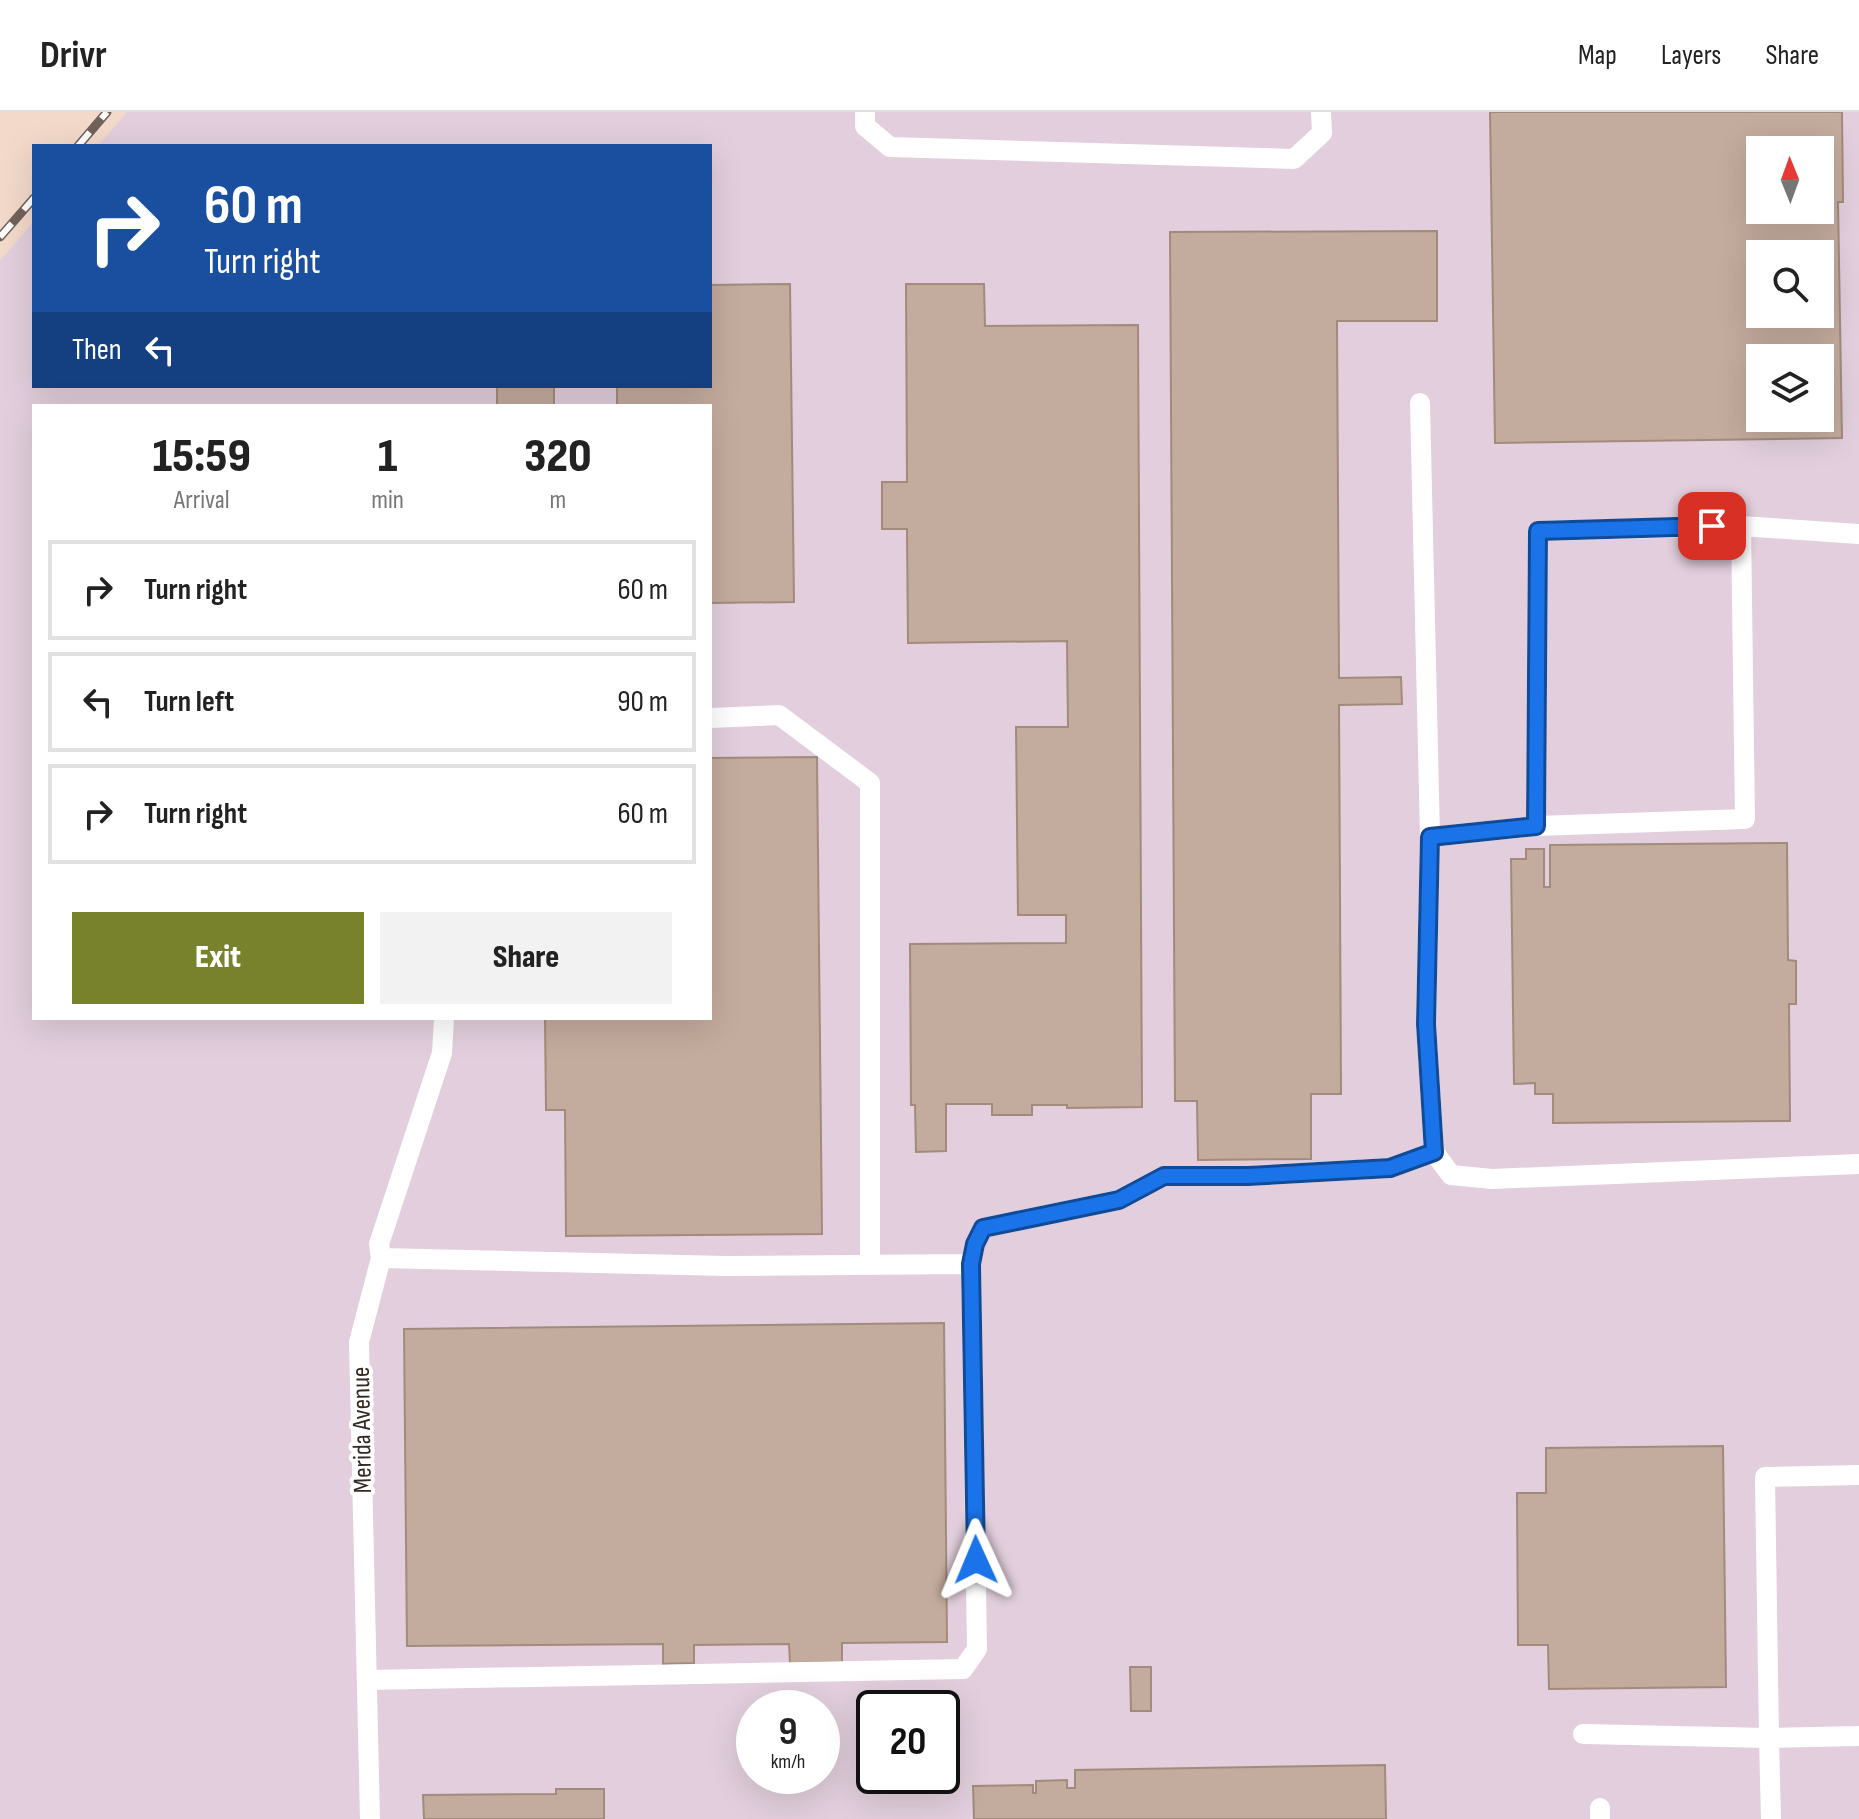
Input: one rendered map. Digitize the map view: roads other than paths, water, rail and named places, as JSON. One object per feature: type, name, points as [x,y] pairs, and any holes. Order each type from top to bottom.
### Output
[{"type":"lane","points":[[865,112],[865,126],[890,147],[1294,159],[1322,133],[1321,112]]},
{"type":"lane","points":[[1420,403],[1430,837],[1426,1024],[1434,1152],[1451,1175],[1492,1179],[1859,1164]]},
{"type":"lane","points":[[1430,837],[1536,826],[1745,819],[1741,526]]},
{"type":"lane","points":[[1536,826],[1538,531],[1741,526],[1859,534]]},
{"type":"lane","points":[[712,718],[779,715],[870,783],[870,1265]]},
{"type":"lane","name":"Merida Avenue","points":[[370,1819],[359,1342],[381,1258],[379,1244],[442,1053],[444,1020]]},
{"type":"lane","points":[[367,1680],[963,1669],[977,1649],[971,1264],[975,1244],[983,1228],[1119,1200],[1164,1176],[1248,1176],[1390,1168],[1434,1152]]},
{"type":"lane","points":[[381,1258],[727,1266],[971,1264]]},
{"type":"lane","points":[[1771,1819],[1765,1477],[1859,1475]]},
{"type":"lane","points":[[1583,1734],[1769,1738],[1859,1736]]},
{"type":"railway","points":[[80,144],[107,112]]},
{"type":"railway","points":[[0,237],[32,200]]}]
